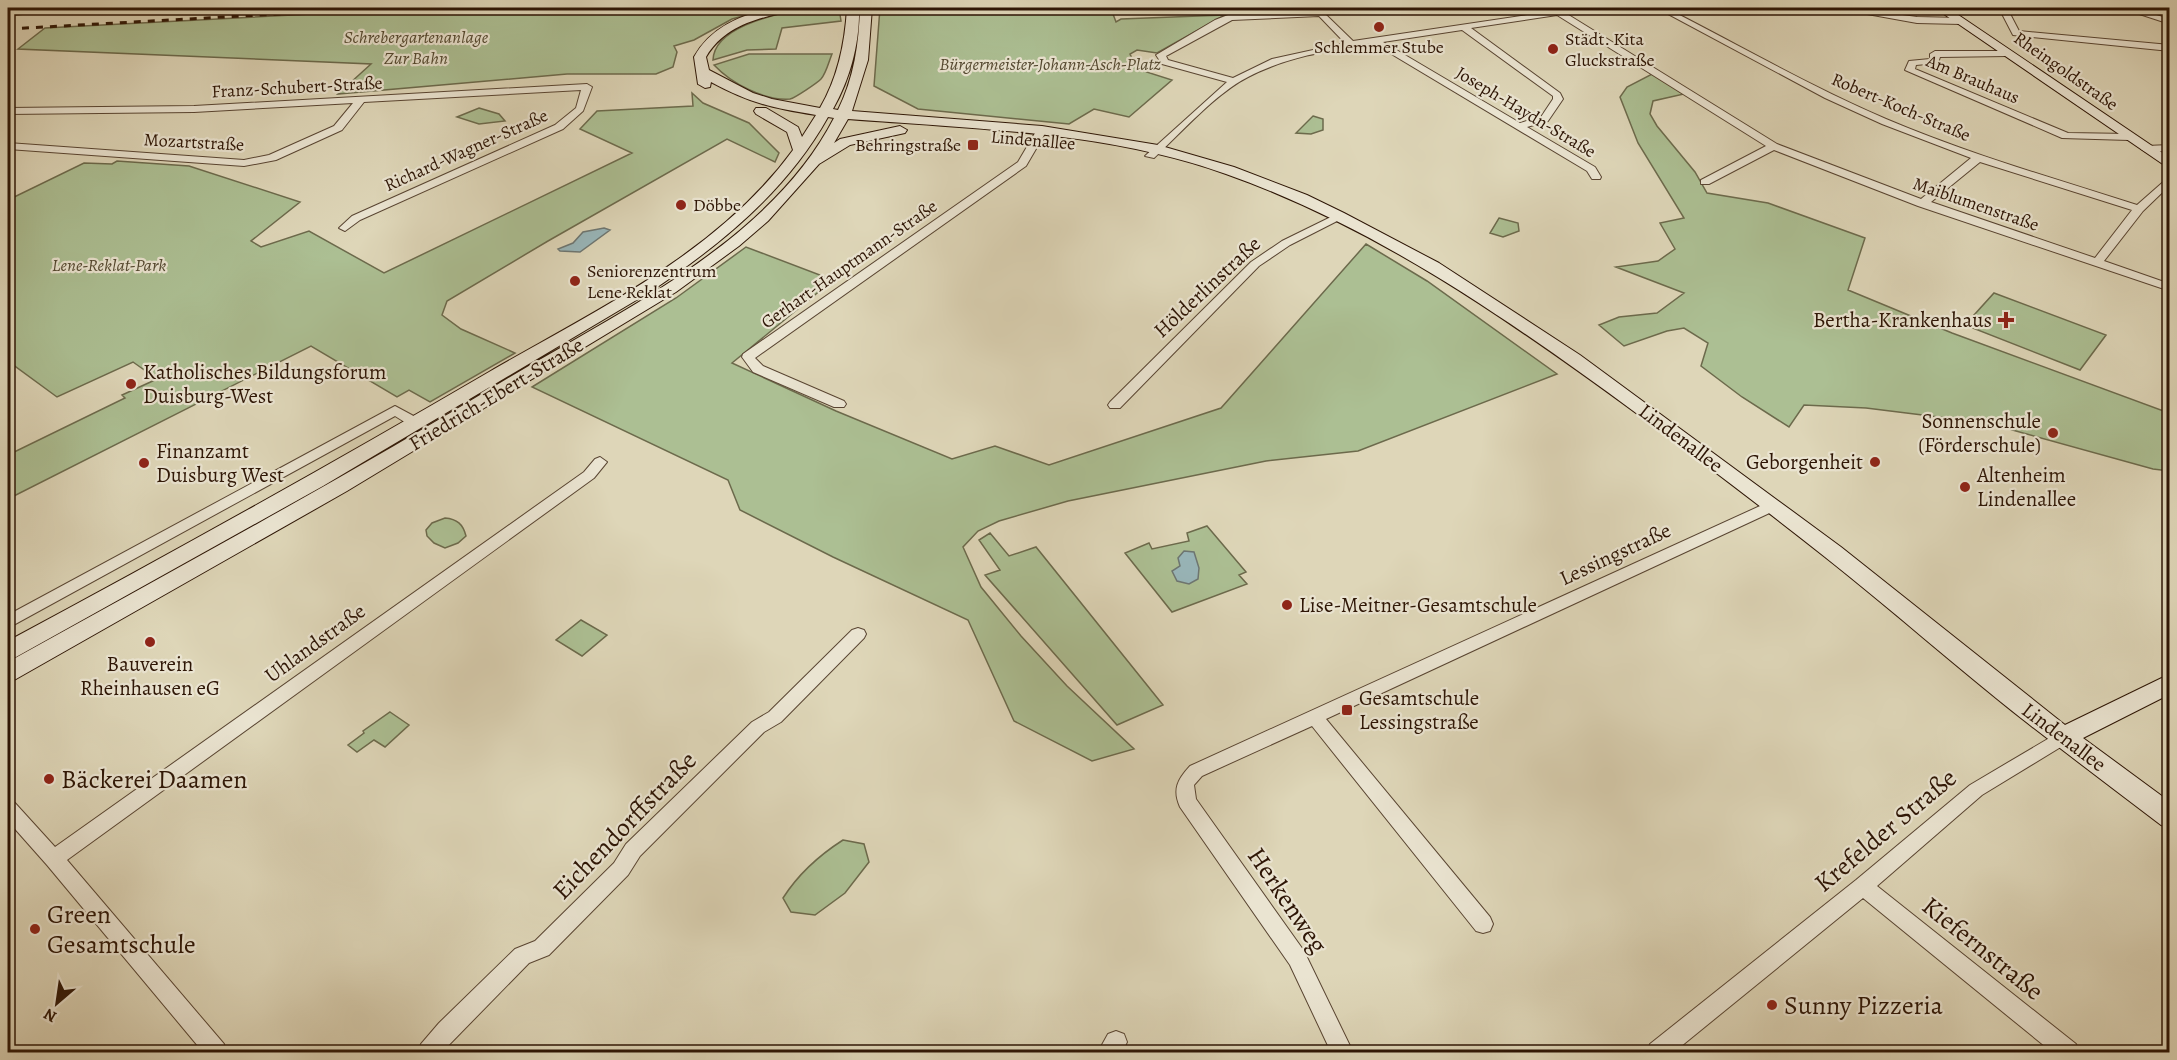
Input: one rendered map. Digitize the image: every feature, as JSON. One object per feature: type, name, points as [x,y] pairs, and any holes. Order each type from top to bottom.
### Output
[{"type":"main road","points":[[10,10],[51,8]]},
{"type":"main road","points":[[786,8],[744,20],[708,42],[700,57],[702,81],[709,89],[730,102],[765,107],[804,102],[838,84]]},
{"type":"main road","name":"Friedrich-Ebert-Straße","points":[[8,651],[416,423],[574,329],[690,256],[726,229],[754,202],[822,117],[838,84],[847,53],[853,8]]},
{"type":"main road","name":"Friedrich-Ebert-Straße","points":[[8,673],[433,433],[634,310],[709,260],[751,227],[789,191],[812,164],[840,120],[854,92],[865,52],[866,8]]},
{"type":"main road","name":"Rheingoldstraße","points":[[1941,8],[2169,165]]},
{"type":"main road","points":[[854,92],[870,108],[906,126]]},
{"type":"main road","points":[[765,107],[793,130],[799,148]]},
{"type":"main road","name":"Lindenallee","points":[[765,107],[840,120],[1040,135],[1154,153],[1245,177],[1302,198],[1339,216],[1433,266],[1574,359],[1833,552],[2063,736],[2169,817]]},
{"type":"main road","points":[[812,164],[845,142],[906,126]]},
{"type":"main road","name":"Krefelder Straße","points":[[2063,736],[2169,682]]},
{"type":"street","name":"Maiblumenstraße","points":[[1542,8],[1555,12],[1773,146],[1922,204],[2169,288]]},
{"type":"street","points":[[1154,153],[1234,81],[1285,58],[1374,40],[1587,8]]},
{"type":"street","name":"Robert-Koch-Straße","points":[[1661,8],[1845,104],[1926,139],[1978,158],[2139,209]]},
{"type":"street","points":[[1838,8],[1894,16],[1957,18]]},
{"type":"street","points":[[2003,8],[2016,33],[2169,48]]},
{"type":"street","points":[[2125,8],[2169,22]]},
{"type":"street","points":[[1234,81],[1165,62],[1161,55],[1218,22],[1244,16],[1321,13],[1351,44]]},
{"type":"street","points":[[1464,27],[1557,94],[1558,99],[1542,121],[1520,126]]},
{"type":"street","name":"Joseph-Haydn-Straße","points":[[1374,40],[1590,169],[1596,177]]},
{"type":"street","name":"Am Brauhaus","points":[[2007,53],[1935,54],[1935,61],[1912,63],[1910,70],[2067,136],[2129,137]]},
{"type":"street","name":"Franz-Schubert-Straße","points":[[8,111],[194,109],[587,87]]},
{"type":"street","name":"Richard-Wagner-Straße","points":[[345,228],[356,218],[560,127],[580,109],[587,87]]},
{"type":"street","name":"Mozartstraße","points":[[8,146],[244,163],[272,158],[338,128],[360,101]]},
{"type":"street","name":"Gerhart-Hauptmann-Straße","points":[[839,404],[758,369],[748,357],[1022,164],[1040,135]]},
{"type":"street","points":[[1705,182],[1773,146]]},
{"type":"street","points":[[2146,148],[2169,148]]},
{"type":"street","points":[[1922,204],[1978,158]]},
{"type":"street","points":[[2097,263],[2139,209],[2169,179]]},
{"type":"street","name":"Hölderlinstraße","points":[[1115,405],[1255,264],[1286,243],[1339,216]]},
{"type":"street","name":"Friedrich-Ebert-Straße","points":[[8,622],[395,411],[416,423]]},
{"type":"street","name":"Uhlandstraße","points":[[54,859],[580,482],[600,462]]},
{"type":"street","name":"Lessingstraße","points":[[1185,783],[1196,771],[1771,506]]},
{"type":"street","name":"Eichendorffstraße","points":[[429,1053],[447,1030],[522,956],[542,948],[621,869],[633,850],[758,727],[774,717],[858,634]]},
{"type":"street","points":[[1314,716],[1483,924]]},
{"type":"street","name":"Krefelder Straße","points":[[1658,1053],[1863,886],[1976,790],[2063,736]]},
{"type":"street","name":"Herkenweg","points":[[1185,783],[1187,801],[1297,958],[1342,1053]]},
{"type":"street","points":[[8,810],[54,859],[216,1053]]},
{"type":"street","name":"Kiefernstraße","points":[[1863,886],[2068,1053]]},
{"type":"green space","name":"Schrebergartenanlage Zur Bahn","points":[[426,8],[772,8],[732,19],[694,40],[674,46],[677,52],[673,67],[656,74],[567,74],[338,94],[371,64],[18,49],[45,28]]},
{"type":"green space","points":[[804,8],[839,8],[841,21],[782,28],[776,49],[747,50],[713,60],[716,48],[735,30],[764,18]]},
{"type":"green space","name":"Bürgermeister-Johann-Asch-Platz","points":[[880,8],[1286,8],[1113,14],[1116,22],[1121,19],[1225,15],[1157,53],[1137,50],[1130,54],[1137,69],[1172,80],[1129,117],[1094,109],[1069,124],[918,109],[874,86]]},
{"type":"green space","points":[[749,54],[832,54],[821,79],[790,99],[780,99],[749,90],[729,78],[714,65]]},
{"type":"green space","points":[[1652,74],[1684,94],[1653,101],[1650,114],[1657,126],[1695,172],[1707,193],[1768,203],[1865,238],[1848,290],[1952,333],[2169,413],[2169,471],[2153,469],[1987,423],[1866,408],[1804,405],[1789,427],[1742,397],[1701,366],[1708,343],[1684,328],[1667,331],[1624,346],[1599,325],[1619,317],[1657,313],[1684,293],[1616,267],[1658,261],[1675,249],[1660,223],[1684,218],[1638,143],[1620,97],[1627,87]]},
{"type":"green space","name":"Lene-Reklat-Park","points":[[692,93],[703,103],[749,123],[779,153],[775,162],[727,139],[447,301],[442,315],[461,329],[515,353],[430,402],[409,390],[397,397],[311,346],[8,499],[8,455],[125,398],[122,395],[157,379],[133,362],[57,397],[8,361],[8,200],[84,163],[112,164],[117,161],[189,166],[300,202],[251,241],[261,247],[309,231],[384,273],[632,153],[580,129],[597,111],[693,106]]},
{"type":"green space","points":[[479,108],[499,114],[505,121],[479,124],[457,117]]},
{"type":"green space","points":[[1313,116],[1323,119],[1323,130],[1311,134],[1296,133]]},
{"type":"green space","points":[[1499,218],[1518,223],[1519,231],[1503,237],[1490,233]]},
{"type":"green space","points":[[1366,244],[1427,281],[1557,374],[1358,451],[1266,461],[1068,501],[999,521],[978,531],[963,547],[981,587],[1021,636],[1067,686],[1134,749],[1092,761],[1014,721],[968,620],[833,557],[740,510],[728,480],[532,387],[676,298],[746,247],[833,280],[732,363],[836,411],[952,459],[995,446],[1049,465],[1221,408]]},
{"type":"green space","points":[[1994,293],[2106,335],[2080,370],[1965,325]]},
{"type":"green space","points":[[445,518],[459,523],[466,536],[458,543],[445,548],[434,543],[427,536],[426,530],[432,523]]},
{"type":"green space","points":[[1207,526],[1246,572],[1239,575],[1247,584],[1172,612],[1125,553],[1149,543],[1152,549],[1189,541],[1187,533]]},
{"type":"green space","points":[[990,533],[1009,556],[1036,547],[1163,705],[1117,725],[985,575],[1000,570],[979,540]]},
{"type":"green space","points":[[581,620],[607,635],[582,656],[556,640]]},
{"type":"green space","points":[[390,712],[409,725],[385,747],[374,740],[357,752],[348,745],[364,733],[363,731]]},
{"type":"green space","points":[[843,840],[864,844],[869,862],[845,893],[815,915],[791,912],[783,898],[789,889],[825,852]]},
{"type":"water","points":[[604,228],[610,230],[580,252],[558,249],[573,243],[583,232]]},
{"type":"water","points":[[1184,551],[1194,552],[1199,568],[1198,579],[1189,584],[1177,581],[1172,571],[1180,566],[1178,558]]},
{"type":"railway","points":[[8,29],[386,8]]},
{"type":"place","name":"Schlemmer Stube","points":[[1379,27]]},
{"type":"place","name":"Städt. Kita Gluckstraße","points":[[1553,49]]},
{"type":"place","name":"Behringstraße","points":[[973,145]]},
{"type":"place","name":"Döbbe","points":[[681,205]]},
{"type":"place","name":"Seniorenzentrum Lene Reklat","points":[[575,281]]},
{"type":"place","name":"Bertha-Krankenhaus","points":[[2006,320]]},
{"type":"place","name":"Katholisches Bildungsforum Duisburg-West","points":[[131,384]]},
{"type":"place","name":"Sonnenschule (Förderschule)","points":[[2053,433]]},
{"type":"place","name":"Geborgenheit","points":[[1875,462]]},
{"type":"place","name":"Finanzamt Duisburg West","points":[[144,463]]},
{"type":"place","name":"Altenheim Lindenallee","points":[[1965,487]]},
{"type":"place","name":"Lise-Meitner-Gesamtschule","points":[[1287,605]]},
{"type":"place","name":"Bauverein Rheinhausen eG","points":[[150,642]]},
{"type":"place","name":"Gesamtschule Lessingstraße","points":[[1347,710]]},
{"type":"place","name":"Bäckerei Daamen","points":[[49,779]]},
{"type":"place","name":"Green Gesamtschule","points":[[35,929]]},
{"type":"place","name":"Sunny Pizzeria","points":[[1772,1005]]}]
